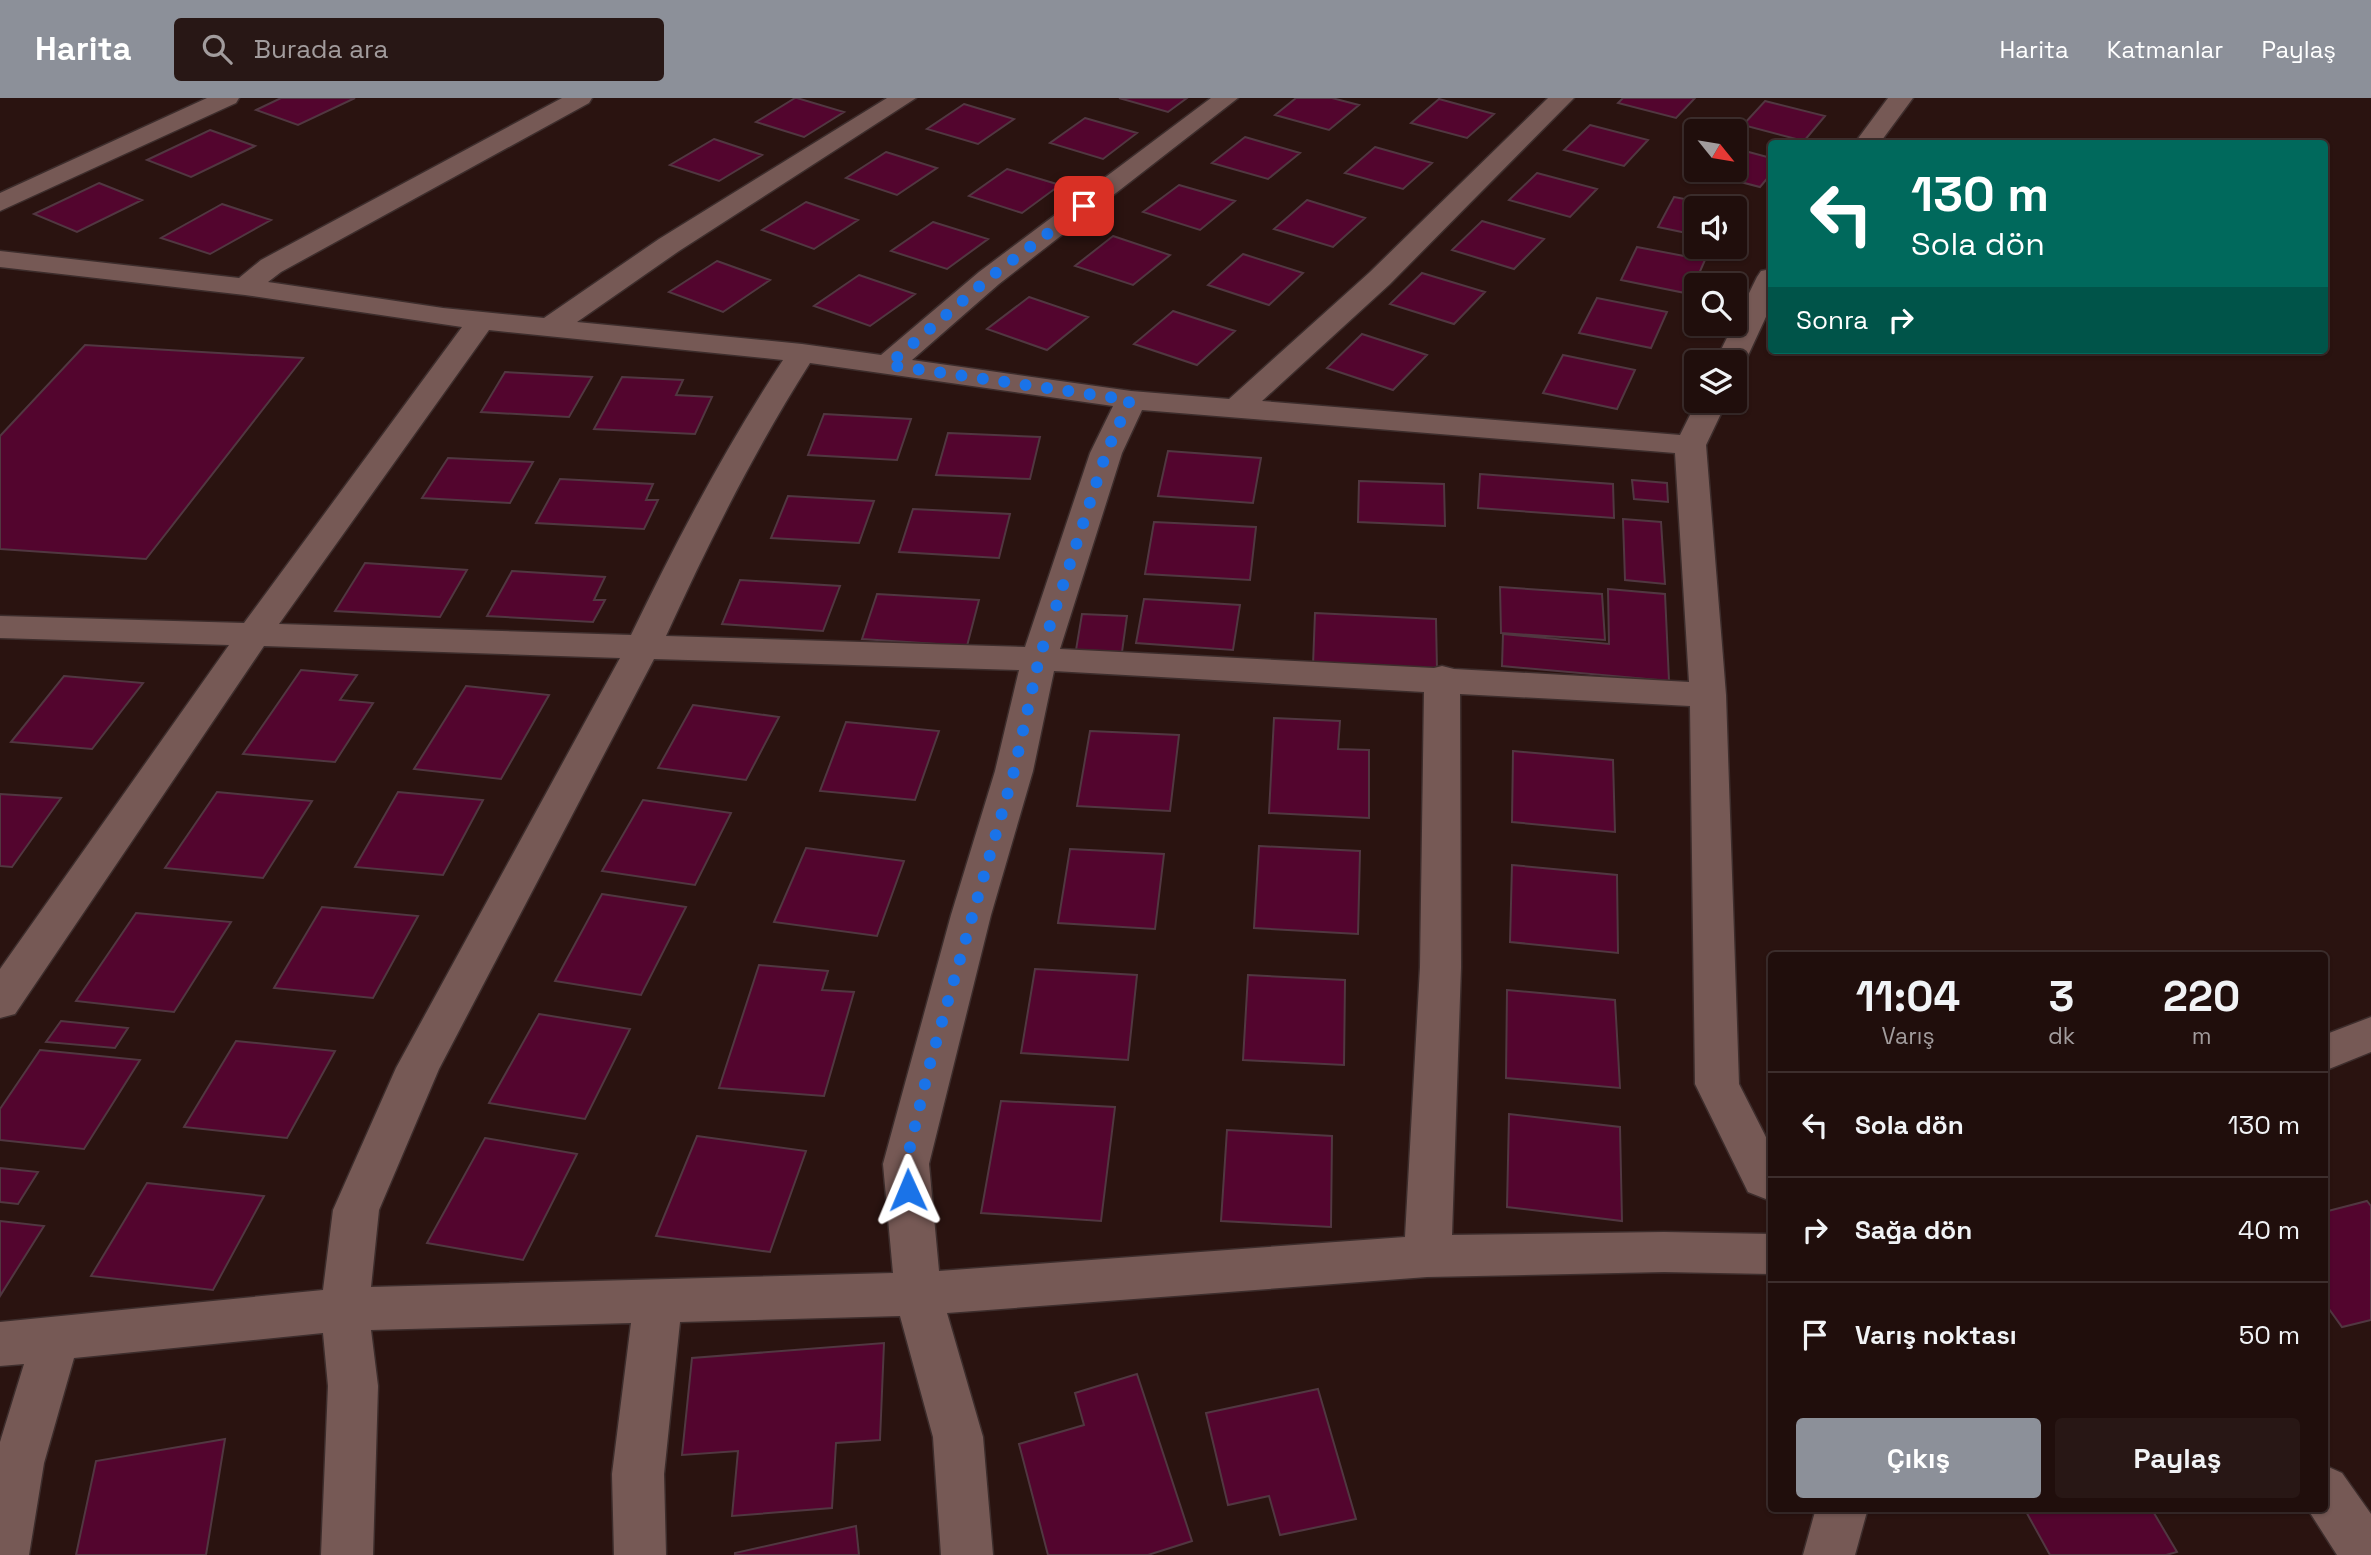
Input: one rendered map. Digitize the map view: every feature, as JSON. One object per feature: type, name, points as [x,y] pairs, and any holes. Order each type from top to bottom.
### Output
[{"type":"street","points":[[0,203],[228,98]]},
{"type":"street","points":[[245,287],[271,266],[580,98]]},
{"type":"street","points":[[549,328],[668,245],[904,98]]},
{"type":"street","points":[[888,365],[989,278],[1226,98]]},
{"type":"street","points":[[1237,408],[1380,278],[1562,98]]},
{"type":"street","points":[[1869,140],[1901,98]]},
{"type":"street","points":[[0,259],[245,287],[549,328],[802,353],[1130,400],[1690,445]]},
{"type":"street","points":[[1736,350],[1768,283]]},
{"type":"street","points":[[0,1002],[115,832],[200,717],[255,633],[481,320]]},
{"type":"street","points":[[347,1555],[353,1386],[345,1309],[356,1210],[418,1068],[643,647],[693,541],[749,435],[802,353]]},
{"type":"street","points":[[967,1555],[958,1437],[918,1294],[906,1164],[971,915],[1014,771],[1039,659],[1106,453],[1130,400]]},
{"type":"street","points":[[1706,413],[1690,445],[1708,695],[1717,1084],[1764,1178],[1768,1180]]},
{"type":"street","points":[[0,626],[1039,659],[1442,678],[1708,695]]},
{"type":"street","points":[[1427,1256],[1435,1146],[1442,897],[1442,678]]},
{"type":"street","points":[[2328,1052],[2371,1034]]},
{"type":"street","points":[[0,1345],[345,1309],[918,1294],[1427,1256],[1664,1252],[1768,1255]]},
{"type":"street","points":[[640,1555],[638,1474],[658,1302]]},
{"type":"street","points":[[3,1555],[19,1463],[57,1338]]},
{"type":"street","points":[[2328,1496],[2368,1555]]},
{"type":"street","points":[[1829,1555],[1841,1512]]},
{"type":"building","points":[[281,98],[355,98],[298,125],[256,110]]},
{"type":"building","points":[[795,98],[844,112],[804,137],[756,122]]},
{"type":"building","points":[[1119,98],[1187,98],[1168,112]]},
{"type":"building","points":[[1296,98],[1332,98],[1359,105],[1329,130],[1275,115]]},
{"type":"building","points":[[1623,98],[1695,98],[1676,118],[1618,103]]},
{"type":"building","points":[[1439,99],[1494,114],[1467,138],[1411,123]]},
{"type":"building","points":[[1765,101],[1825,116],[1805,140],[1747,126],[1747,121]]},
{"type":"building","points":[[964,104],[1014,119],[978,144],[927,129]]},
{"type":"building","points":[[1085,118],[1137,133],[1103,159],[1050,143]]},
{"type":"building","points":[[1590,125],[1648,140],[1624,166],[1564,150]]},
{"type":"building","points":[[210,130],[255,146],[191,177],[147,160]]},
{"type":"building","points":[[1245,137],[1300,153],[1268,179],[1212,163]]},
{"type":"building","points":[[714,139],[762,155],[719,181],[670,165]]},
{"type":"building","points":[[1375,147],[1432,163],[1403,189],[1345,173]]},
{"type":"building","points":[[886,152],[937,168],[897,195],[846,178]]},
{"type":"building","points":[[1747,152],[1768,157],[1768,178],[1760,187],[1741,182],[1747,182]]},
{"type":"building","points":[[1007,169],[1060,185],[1022,213],[969,196]]},
{"type":"building","points":[[1537,173],[1597,189],[1570,217],[1509,200]]},
{"type":"building","points":[[99,183],[142,200],[77,232],[34,214]]},
{"type":"building","points":[[1179,185],[1235,201],[1200,230],[1143,212]]},
{"type":"building","points":[[1674,197],[1684,199],[1684,232],[1658,227]]},
{"type":"building","points":[[1307,200],[1365,218],[1333,247],[1274,229]]},
{"type":"building","points":[[806,202],[858,220],[814,249],[762,230]]},
{"type":"building","points":[[222,204],[271,220],[210,254],[161,238]]},
{"type":"building","points":[[1482,221],[1544,239],[1514,269],[1452,250]]},
{"type":"building","points":[[933,222],[988,239],[947,269],[891,251]]},
{"type":"building","points":[[1113,236],[1170,255],[1133,285],[1075,266]]},
{"type":"building","points":[[1637,247],[1684,256],[1684,259],[1705,260],[1699,273],[1684,273],[1684,293],[1621,280]]},
{"type":"building","points":[[1243,254],[1303,273],[1269,305],[1208,285]]},
{"type":"building","points":[[717,261],[770,280],[723,312],[669,292]]},
{"type":"building","points":[[1422,273],[1485,292],[1454,324],[1390,304]]},
{"type":"building","points":[[859,275],[915,294],[870,326],[814,306]]},
{"type":"building","points":[[1029,297],[1088,317],[1047,350],[987,329]]},
{"type":"building","points":[[1597,298],[1667,312],[1651,348],[1579,333]]},
{"type":"building","points":[[1173,311],[1235,331],[1197,365],[1134,344]]},
{"type":"building","points":[[1362,334],[1427,355],[1393,390],[1327,368]]},
{"type":"building","points":[[85,345],[303,358],[146,559],[0,549],[0,436]]},
{"type":"building","points":[[1563,355],[1635,370],[1617,409],[1543,393]]},
{"type":"building","points":[[505,372],[592,377],[569,417],[481,412]]},
{"type":"building","points":[[622,377],[683,380],[676,395],[712,397],[695,434],[594,429]]},
{"type":"building","points":[[824,414],[911,419],[897,460],[808,455]]},
{"type":"building","points":[[948,433],[1040,437],[1030,479],[936,475]]},
{"type":"building","points":[[1168,451],[1261,458],[1253,503],[1158,496]]},
{"type":"building","points":[[448,458],[533,462],[510,503],[422,498]]},
{"type":"building","points":[[1480,474],[1613,484],[1614,518],[1478,508]]},
{"type":"building","points":[[560,479],[653,484],[646,500],[658,500],[644,529],[536,523]]},
{"type":"building","points":[[1632,480],[1667,483],[1668,502],[1634,499]]},
{"type":"building","points":[[1359,481],[1444,484],[1445,526],[1358,522]]},
{"type":"building","points":[[788,496],[874,501],[859,543],[771,538]]},
{"type":"building","points":[[913,509],[1010,514],[999,558],[899,552]]},
{"type":"building","points":[[1623,519],[1661,522],[1665,584],[1625,580]]},
{"type":"building","points":[[1154,522],[1256,527],[1250,580],[1145,574]]},
{"type":"building","points":[[365,563],[467,570],[440,617],[335,611]]},
{"type":"building","points":[[512,571],[605,577],[594,600],[605,600],[593,622],[487,616]]},
{"type":"building","points":[[740,580],[840,586],[823,631],[722,624]]},
{"type":"building","points":[[1500,587],[1602,594],[1605,640],[1501,633]]},
{"type":"building","points":[[1608,589],[1665,594],[1669,681],[1502,666],[1503,634],[1609,644]]},
{"type":"building","points":[[877,594],[979,600],[967,646],[862,639]]},
{"type":"building","points":[[1144,599],[1240,605],[1233,650],[1136,643]]},
{"type":"building","points":[[1315,613],[1436,619],[1437,670],[1313,665]]},
{"type":"building","points":[[1082,614],[1127,616],[1122,652],[1076,650]]},
{"type":"building","points":[[301,670],[357,675],[340,700],[373,703],[335,762],[243,754]]},
{"type":"building","points":[[64,676],[143,683],[92,749],[11,742]]},
{"type":"building","points":[[466,686],[549,695],[501,779],[414,769]]},
{"type":"building","points":[[693,705],[779,717],[746,780],[658,768]]},
{"type":"building","points":[[1274,718],[1340,721],[1338,749],[1369,750],[1369,818],[1269,813]]},
{"type":"building","points":[[846,722],[939,731],[915,800],[820,791]]},
{"type":"building","points":[[1090,731],[1179,735],[1170,811],[1077,806]]},
{"type":"building","points":[[1513,751],[1613,760],[1615,832],[1512,822]]},
{"type":"building","points":[[217,792],[312,801],[263,878],[165,868]]},
{"type":"building","points":[[398,792],[483,800],[443,875],[355,867]]},
{"type":"building","points":[[0,794],[61,798],[12,867],[0,866]]},
{"type":"building","points":[[643,800],[731,813],[695,885],[602,871]]},
{"type":"building","points":[[1259,846],[1360,851],[1358,934],[1254,928]]},
{"type":"building","points":[[806,848],[904,861],[877,936],[774,922]]},
{"type":"building","points":[[1070,849],[1164,854],[1155,929],[1058,923]]},
{"type":"building","points":[[1512,865],[1617,875],[1618,953],[1510,942]]},
{"type":"building","points":[[602,894],[686,907],[641,995],[555,981]]},
{"type":"building","points":[[322,907],[418,916],[373,998],[274,988]]},
{"type":"building","points":[[136,913],[231,922],[174,1012],[76,1001]]},
{"type":"building","points":[[759,965],[828,971],[822,990],[854,992],[824,1096],[719,1088]]},
{"type":"building","points":[[1035,969],[1137,975],[1128,1060],[1021,1053]]},
{"type":"building","points":[[1248,975],[1345,980],[1344,1065],[1243,1060]]},
{"type":"building","points":[[1507,990],[1615,1000],[1620,1088],[1506,1078]]},
{"type":"building","points":[[539,1014],[630,1029],[585,1119],[489,1103]]},
{"type":"building","points":[[61,1021],[128,1028],[115,1048],[46,1042]]},
{"type":"building","points":[[236,1041],[335,1051],[287,1138],[184,1127]]},
{"type":"building","points":[[40,1050],[140,1060],[84,1149],[0,1140],[0,1109]]},
{"type":"building","points":[[1001,1101],[1115,1107],[1101,1221],[981,1213]]},
{"type":"building","points":[[1509,1114],[1620,1127],[1622,1221],[1507,1207]]},
{"type":"building","points":[[1227,1130],[1332,1136],[1331,1227],[1221,1221]]},
{"type":"building","points":[[697,1136],[806,1151],[770,1252],[656,1236]]},
{"type":"building","points":[[485,1138],[577,1154],[523,1260],[427,1243]]},
{"type":"building","points":[[0,1168],[38,1172],[18,1204],[0,1202]]},
{"type":"building","points":[[147,1183],[264,1196],[213,1290],[91,1276]]},
{"type":"building","points":[[2367,1201],[2371,1206],[2371,1320],[2342,1327],[2328,1308],[2328,1211]]},
{"type":"building","points":[[0,1221],[44,1226],[0,1296]]},
{"type":"building","points":[[884,1343],[880,1440],[836,1443],[832,1508],[732,1516],[738,1451],[682,1455],[692,1358]]},
{"type":"building","points":[[1137,1374],[1192,1541],[1148,1555],[1048,1555],[1019,1444],[1084,1425],[1075,1393]]},
{"type":"building","points":[[1318,1389],[1356,1519],[1280,1535],[1269,1496],[1228,1505],[1206,1413]]},
{"type":"building","points":[[225,1439],[206,1555],[76,1555],[96,1461]]},
{"type":"building","points":[[2026,1512],[2153,1512],[2177,1552],[2166,1555],[2050,1555]]},
{"type":"building","points":[[856,1526],[859,1555],[735,1555],[735,1553]]},
{"type":"route","points":[[908,1190],[906,1164],[929,1067],[1014,771],[1039,659],[1106,453],[1130,400],[888,365],[989,278],[1084,206]]}]
